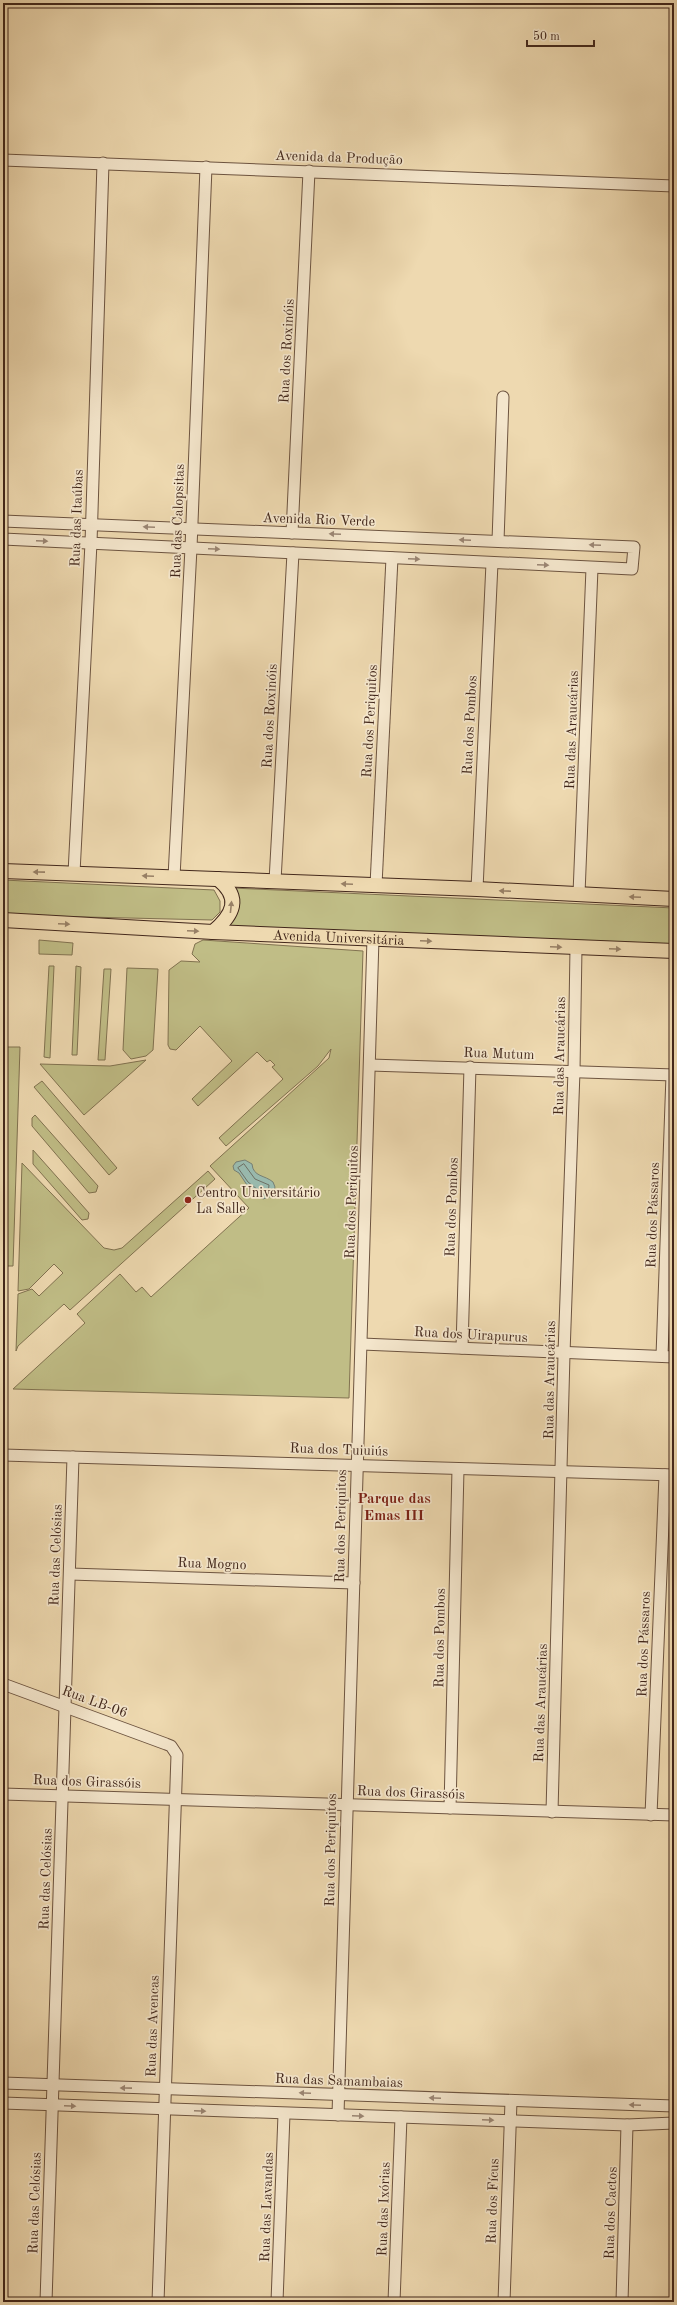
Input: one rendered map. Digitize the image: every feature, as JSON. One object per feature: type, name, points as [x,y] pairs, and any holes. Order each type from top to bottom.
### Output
[{"type":"main road","points":[[3,871],[376,885],[579,894],[674,900]]},
{"type":"main road","points":[[213,932],[228,918],[232,903],[231,893],[218,879]]},
{"type":"main road","name":"Avenida Universitária","points":[[3,920],[213,932],[674,951]]},
{"type":"street","name":"Avenida da Produção","points":[[3,160],[674,186]]},
{"type":"street","name":"Rua das Itaúbas","points":[[74,873],[91,543],[103,163]]},
{"type":"street","name":"Rua das Calopsitas","points":[[174,877],[192,528],[206,167]]},
{"type":"street","name":"Rua dos Roxinóis","points":[[292,533],[309,171]]},
{"type":"street","points":[[498,541],[503,397]]},
{"type":"street","name":"Avenida Rio Verde","points":[[3,521],[634,547],[632,569],[592,568]]},
{"type":"street","points":[[3,539],[592,568]]},
{"type":"street","name":"Rua dos Roxinóis","points":[[276,881],[293,553]]},
{"type":"street","name":"Rua dos Periquitos","points":[[376,885],[392,558]]},
{"type":"street","name":"Rua dos Pombos","points":[[477,890],[492,563]]},
{"type":"street","name":"Rua das Araucárias","points":[[579,894],[592,568]]},
{"type":"street","name":"Rua dos Periquitos","points":[[338,2115],[346,1805],[354,1583],[356,1464],[362,1344],[373,938]]},
{"type":"street","name":"Rua das Araucárias","points":[[552,1812],[564,1354],[574,1071],[576,948]]},
{"type":"street","name":"Rua Mutum","points":[[370,1065],[470,1067],[673,1075]]},
{"type":"street","name":"Rua dos Pombos","points":[[462,1348],[470,1067]]},
{"type":"street","name":"Rua dos Pássaros","points":[[662,1356],[673,1075]]},
{"type":"street","name":"Rua dos Uirapurus","points":[[362,1344],[564,1354],[674,1357]]},
{"type":"street","name":"Rua dos Tuiuiús","points":[[3,1455],[356,1464],[670,1475]]},
{"type":"street","name":"Rua das Celósias","points":[[46,2302],[73,1457]]},
{"type":"street","name":"Rua dos Pombos","points":[[450,1808],[458,1468]]},
{"type":"street","name":"Rua dos Pássaros","points":[[650,1815],[670,1475]]},
{"type":"street","name":"Rua Mogno","points":[[70,1574],[354,1583]]},
{"type":"street","name":"Rua LB-06","points":[[3,1684],[166,1744],[174,1751]]},
{"type":"street","name":"Rua das Avencas","points":[[158,2302],[174,1799],[177,1760],[174,1751]]},
{"type":"street","name":"Rua dos Girassóis","points":[[3,1794],[674,1815]]},
{"type":"street","name":"Rua das Samambaias","points":[[3,2083],[52,2086],[339,2094],[674,2106]]},
{"type":"street","name":"Rua dos Fícus","points":[[504,2302],[511,2100]]},
{"type":"street","points":[[3,2103],[402,2118],[627,2125],[674,2124]]},
{"type":"street","name":"Rua das Lavandas","points":[[277,2302],[284,2114]]},
{"type":"street","name":"Rua das Ixórias","points":[[394,2302],[402,2118]]},
{"type":"street","name":"Rua dos Cactos","points":[[622,2302],[627,2125]]},
{"type":"shaded area","points":[[3,880],[214,890],[220,901],[220,912],[212,920],[3,915]]},
{"type":"shaded area","points":[[232,888],[674,908],[674,944],[226,926]]},
{"type":"shaded area","points":[[39,940],[73,943],[72,955],[39,954]]},
{"type":"shaded area","points":[[203,940],[363,951],[349,1398],[13,1389],[85,1323],[77,1314],[120,1274],[136,1292],[142,1287],[151,1297],[249,1208],[210,1166],[329,1058],[331,1049],[318,1066],[226,1146],[219,1138],[283,1079],[272,1067],[275,1065],[270,1060],[267,1062],[257,1052],[198,1106],[192,1099],[232,1061],[200,1026],[176,1050],[170,1049],[168,1045],[169,970],[181,961],[200,962],[192,954],[195,944]]},
{"type":"shaded area","points":[[49,966],[54,966],[50,1058],[44,1057]]},
{"type":"shaded area","points":[[76,966],[81,967],[77,1055],[72,1055]]},
{"type":"shaded area","points":[[127,968],[158,969],[153,1050],[146,1056],[131,1059],[123,1050]]},
{"type":"shaded area","points":[[104,969],[111,969],[105,1060],[98,1060]]},
{"type":"shaded area","points":[[3,1047],[20,1047],[13,1266],[3,1266]]},
{"type":"shaded area","points":[[146,1060],[84,1115],[40,1064],[110,1066]]},
{"type":"shaded area","points":[[42,1081],[117,1168],[109,1175],[34,1087]]},
{"type":"shaded area","points":[[35,1115],[98,1186],[96,1192],[89,1193],[32,1126],[32,1118]]},
{"type":"shaded area","points":[[33,1150],[89,1213],[88,1219],[82,1220],[33,1164]]},
{"type":"shaded area","points":[[22,1163],[104,1248],[114,1250],[122,1248],[208,1171],[215,1179],[70,1310],[64,1304],[18,1346],[16,1351],[18,1294],[32,1289],[39,1296],[63,1273],[54,1264],[29,1289],[18,1291]]},
{"type":"water","points":[[245,1160],[252,1164],[257,1174],[273,1182],[275,1187],[272,1196],[263,1199],[249,1188],[239,1173],[234,1170],[233,1166],[236,1162]]},
{"type":"place","name":"Centro Universitário La Salle","points":[[188,1200]]},
{"type":"district","name":"Parque das Emas III","points":[[394,1506]]}]
